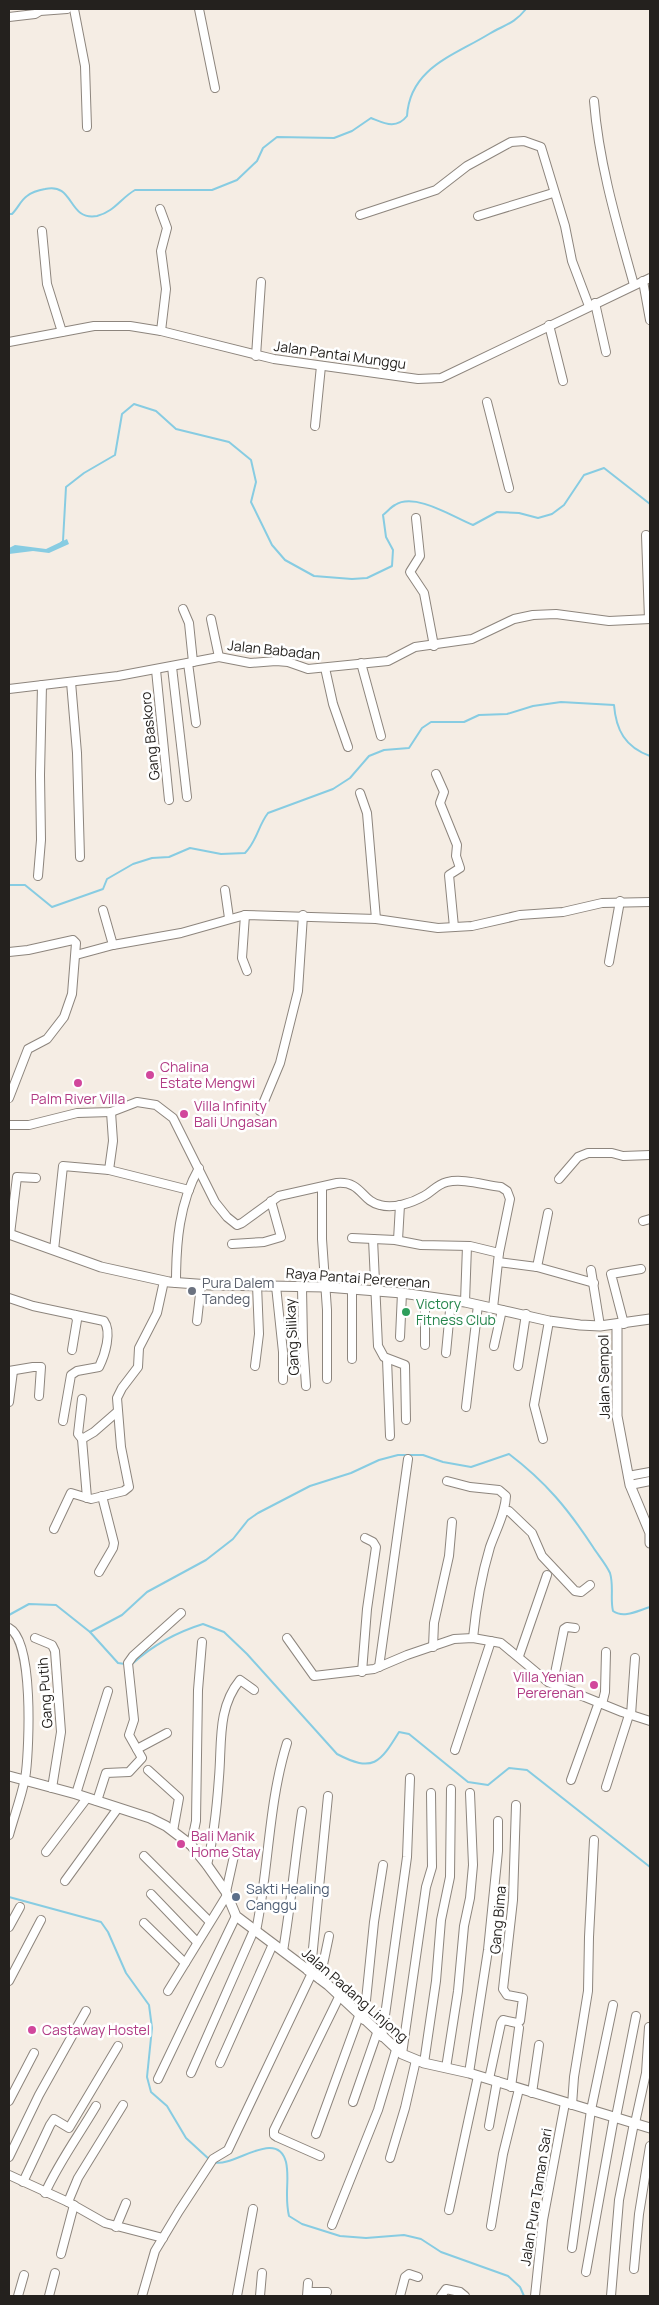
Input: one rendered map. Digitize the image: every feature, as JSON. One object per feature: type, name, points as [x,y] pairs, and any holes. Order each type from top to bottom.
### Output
[{"type":"street","points":[[9,17],[40,10],[67,9]]},
{"type":"street","points":[[74,9],[85,66],[87,127]]},
{"type":"street","points":[[198,9],[215,88]]},
{"type":"street","points":[[594,101],[599,148],[611,202],[634,286]]},
{"type":"street","points":[[360,215],[436,190],[467,166],[515,141],[524,141],[543,149],[553,193],[563,218],[572,261],[592,305],[606,352]]},
{"type":"street","points":[[478,216],[553,193]]},
{"type":"street","points":[[160,209],[167,228],[161,251],[166,290],[161,331]]},
{"type":"street","points":[[42,231],[47,284],[62,332]]},
{"type":"street","points":[[646,280],[650,320]]},
{"type":"street","name":"Jalan Pantai Munggu","points":[[9,342],[108,326],[161,331],[256,356],[418,378],[441,378],[451,375],[550,325],[646,280]]},
{"type":"street","points":[[256,356],[261,282]]},
{"type":"street","points":[[550,325],[563,381]]},
{"type":"street","points":[[315,426],[321,366]]},
{"type":"street","points":[[486,402],[509,488]]},
{"type":"street","points":[[416,518],[420,556],[410,572],[424,593],[434,646]]},
{"type":"street","points":[[646,535],[649,619]]},
{"type":"street","points":[[183,609],[189,623],[190,663],[196,722]]},
{"type":"street","name":"Jalan Babadan","points":[[9,689],[156,670],[219,657],[250,663],[288,662],[308,669],[388,661],[416,648],[472,639],[514,619],[533,615],[556,614],[609,620],[649,619]]},
{"type":"street","points":[[211,619],[219,657]]},
{"type":"street","points":[[361,663],[381,736]]},
{"type":"street","points":[[172,667],[187,797]]},
{"type":"street","points":[[325,668],[333,704],[348,746]]},
{"type":"street","name":"Gang Baskoro","points":[[156,670],[169,800]]},
{"type":"street","points":[[71,682],[80,857]]},
{"type":"street","points":[[38,876],[41,840],[39,792],[42,685]]},
{"type":"street","points":[[436,774],[444,792],[440,803],[457,845],[456,856],[460,868],[449,875],[454,927]]},
{"type":"street","points":[[360,793],[367,813],[376,919]]},
{"type":"street","points":[[225,890],[229,918]]},
{"type":"street","points":[[609,962],[620,901]]},
{"type":"street","points":[[76,955],[113,945],[181,933],[245,915],[304,915],[376,919],[438,928],[486,924],[520,915],[563,912],[602,903],[620,901],[650,902]]},
{"type":"street","points":[[103,910],[113,945]]},
{"type":"street","points":[[245,915],[242,958],[247,971]]},
{"type":"street","points":[[260,1111],[280,1063],[298,991],[304,915]]},
{"type":"street","points":[[9,952],[28,950],[73,940],[76,944],[72,994],[64,1017],[47,1039],[28,1050],[9,1098]]},
{"type":"street","points":[[9,1125],[30,1125],[77,1113],[111,1112],[137,1102],[150,1103],[163,1109],[173,1118],[222,1212],[237,1224],[242,1223],[271,1201],[285,1194],[346,1182],[353,1185],[378,1205],[393,1207],[424,1196],[437,1186],[453,1181],[501,1187],[507,1191],[510,1199],[498,1262],[494,1346]]},
{"type":"street","points":[[109,1170],[113,1140],[111,1112]]},
{"type":"street","points":[[559,1179],[578,1158],[588,1153],[612,1153],[623,1156],[650,1154]]},
{"type":"street","points":[[54,1250],[62,1168],[65,1166],[109,1170],[189,1190]]},
{"type":"street","points":[[176,1283],[179,1227],[189,1190],[199,1168]]},
{"type":"street","points":[[9,1234],[17,1177],[36,1178]]},
{"type":"street","points":[[322,1187],[322,1239],[326,1287],[326,1379]]},
{"type":"street","points":[[232,1244],[264,1242],[281,1237],[271,1201]]},
{"type":"street","points":[[398,1240],[400,1205]]},
{"type":"street","points":[[537,1267],[548,1213]]},
{"type":"street","name":"Raya Pantai Pererenan","points":[[9,1234],[100,1267],[176,1283],[376,1290],[465,1302],[549,1320],[600,1326],[650,1319]]},
{"type":"street","points":[[352,1238],[398,1240],[421,1245],[467,1246],[499,1253]]},
{"type":"street","points":[[374,1239],[378,1346],[381,1354],[387,1359],[403,1363],[405,1367],[406,1420]]},
{"type":"street","points":[[465,1302],[467,1246]]},
{"type":"street","points":[[498,1262],[537,1267],[594,1283]]},
{"type":"street","points":[[620,1324],[611,1274],[641,1269]]},
{"type":"street","points":[[592,1270],[600,1326]]},
{"type":"street","points":[[54,1529],[71,1493],[87,1498],[102,1496],[124,1490],[128,1487],[118,1412],[119,1392],[138,1367],[139,1348],[157,1314],[164,1281]]},
{"type":"street","points":[[196,1320],[202,1285]]},
{"type":"street","points":[[255,1366],[259,1334],[257,1285]]},
{"type":"street","points":[[276,1286],[283,1352],[282,1380]]},
{"type":"street","name":"Gang Silikay","points":[[302,1287],[306,1386]]},
{"type":"street","points":[[352,1288],[352,1359]]},
{"type":"street","points":[[400,1337],[402,1293]]},
{"type":"street","points":[[424,1345],[425,1296]]},
{"type":"street","points":[[9,1298],[33,1306],[104,1321],[108,1326],[108,1333],[99,1367],[71,1374],[63,1421]]},
{"type":"street","points":[[446,1353],[451,1300]]},
{"type":"street","points":[[466,1407],[478,1305]]},
{"type":"street","points":[[518,1366],[526,1314]]},
{"type":"street","points":[[72,1350],[77,1320],[75,1315]]},
{"type":"street","points":[[543,1439],[534,1405],[549,1320]]},
{"type":"street","name":"Jalan Sempol","points":[[620,1324],[616,1405],[629,1481],[648,1520],[650,1543]]},
{"type":"street","points":[[387,1359],[390,1436]]},
{"type":"street","points":[[9,1402],[11,1371],[33,1366],[41,1367],[39,1396]]},
{"type":"street","points":[[82,1399],[78,1434],[82,1439],[87,1498]]},
{"type":"street","points":[[82,1439],[94,1432],[118,1412]]},
{"type":"street","points":[[379,1667],[408,1459]]},
{"type":"street","points":[[629,1481],[650,1472]]},
{"type":"street","points":[[447,1481],[470,1487],[499,1490],[506,1496],[504,1511],[491,1546],[480,1585],[473,1638]]},
{"type":"street","points":[[629,1481],[650,1481]]},
{"type":"street","points":[[99,1572],[114,1548],[102,1496]]},
{"type":"street","points":[[504,1511],[509,1511],[532,1533],[542,1556],[575,1590],[581,1592],[590,1585]]},
{"type":"street","points":[[433,1647],[434,1623],[449,1556],[452,1522]]},
{"type":"street","points":[[362,1672],[366,1609],[376,1546],[365,1538]]},
{"type":"street","points":[[519,1656],[547,1575]]},
{"type":"street","points":[[97,1801],[106,1772],[131,1771],[142,1758],[129,1735],[134,1720],[128,1663],[133,1656],[181,1613]]},
{"type":"street","points":[[553,1683],[564,1629],[566,1627],[575,1628]]},
{"type":"street","points":[[9,1628],[14,1632],[21,1647],[28,1690],[26,1774],[9,1835]]},
{"type":"street","name":"Gang Putih","points":[[34,1638],[52,1645],[55,1651],[61,1732],[52,1788]]},
{"type":"street","points":[[288,1638],[314,1676],[362,1672],[454,1639],[473,1638],[491,1640],[502,1643],[553,1683],[630,1715],[650,1721]]},
{"type":"street","points":[[455,1750],[491,1640]]},
{"type":"street","points":[[190,1844],[196,1820],[198,1690],[202,1642]]},
{"type":"street","points":[[571,1780],[605,1692],[606,1652]]},
{"type":"street","points":[[606,1787],[630,1715],[635,1658]]},
{"type":"street","points":[[208,1865],[220,1776],[221,1724],[225,1708],[240,1680],[254,1690]]},
{"type":"street","points":[[76,1794],[108,1691]]},
{"type":"street","points":[[137,1749],[167,1733]]},
{"type":"street","points":[[191,2073],[255,1930],[266,1880],[274,1792],[287,1743]]},
{"type":"street","points":[[148,1770],[179,1798],[173,1831]]},
{"type":"street","name":"Jalan Padang Linjong","points":[[9,1776],[76,1794],[150,1818],[173,1831],[190,1844],[208,1865],[226,1893],[236,1916],[320,1980],[399,2052],[420,2061],[493,2080],[650,2128]]},
{"type":"street","points":[[353,2102],[379,2035],[407,1857],[410,1778]]},
{"type":"street","points":[[390,2158],[420,2061],[436,1981],[441,1920],[450,1877],[452,1790]]},
{"type":"street","points":[[332,2225],[399,2052],[426,1887],[432,1867],[431,1793]]},
{"type":"street","points":[[446,2068],[458,1991],[464,1926],[470,1898],[473,1865],[470,1793]]},
{"type":"street","points":[[142,2296],[156,2251],[163,2238],[211,2161],[228,2150],[310,1972],[328,1796]]},
{"type":"street","points":[[46,1852],[87,1798]]},
{"type":"street","name":"Gang Bima","points":[[491,2226],[515,2088],[523,1997],[507,1995],[503,1989],[514,1900],[516,1805]]},
{"type":"street","points":[[65,1881],[118,1808]]},
{"type":"street","points":[[283,1951],[293,1896],[295,1859],[302,1811]]},
{"type":"street","points":[[468,2073],[488,1950],[498,1851],[498,1821]]},
{"type":"street","name":"Jalan Pura Taman Sari","points":[[535,2296],[543,2220],[574,2077],[588,1991],[588,1937],[594,1840]]},
{"type":"street","points":[[144,1856],[209,1921]]},
{"type":"street","points":[[168,1991],[226,1893],[234,1856]]},
{"type":"street","points":[[316,2134],[362,2018],[383,1865]]},
{"type":"street","points":[[151,1894],[197,1942]]},
{"type":"street","points":[[9,1927],[20,1907]]},
{"type":"street","points":[[158,2079],[236,1916]]},
{"type":"street","points":[[9,1981],[41,1920]]},
{"type":"street","points":[[144,1923],[185,1963]]},
{"type":"street","points":[[320,1980],[330,1936]]},
{"type":"street","points":[[220,2063],[273,1944]]},
{"type":"street","points":[[320,2156],[277,2137],[274,2135],[274,2130],[339,1997]]},
{"type":"street","points":[[572,2248],[591,2110],[613,2005]]},
{"type":"street","points":[[9,2157],[39,2095],[86,2011]]},
{"type":"street","points":[[586,2272],[636,2016]]},
{"type":"street","points":[[489,2126],[493,2080],[502,2021],[520,2024]]},
{"type":"street","points":[[612,2296],[619,2200],[646,2072],[650,2027]]},
{"type":"street","points":[[532,2093],[539,2045]]},
{"type":"street","points":[[23,2182],[54,2119],[69,2128],[118,2046]]},
{"type":"street","points":[[9,2101],[34,2053]]},
{"type":"street","points":[[449,2210],[478,2076]]},
{"type":"street","points":[[61,2254],[78,2178],[123,2105]]},
{"type":"street","points":[[45,2193],[57,2166],[68,2153],[96,2106]]},
{"type":"street","points":[[634,2268],[639,2214],[650,2146]]},
{"type":"street","points":[[9,2175],[116,2227],[163,2238]]},
{"type":"street","points":[[116,2227],[126,2203]]},
{"type":"street","points":[[237,2296],[253,2209]]},
{"type":"street","points":[[49,2296],[55,2273]]},
{"type":"street","points":[[260,2296],[262,2273]]},
{"type":"street","points":[[400,2296],[405,2276],[409,2274],[418,2277]]},
{"type":"street","points":[[18,2296],[24,2275]]},
{"type":"street","points":[[307,2296],[308,2283]]},
{"type":"street","points":[[441,2296],[446,2289],[460,2292],[465,2296]]},
{"type":"street","points":[[311,2296],[312,2292],[327,2292]]},
{"type":"water","points":[[67,539],[69,544],[49,553],[33,551],[9,554],[9,548],[15,545],[46,549]]},
{"type":"waterway","points":[[9,214],[12,214],[29,195],[45,189],[55,188],[62,191],[75,208],[87,216],[103,214],[135,190],[212,190],[237,180],[257,161],[263,148],[277,137],[334,138],[352,131],[371,118],[390,124],[399,123],[407,116],[410,100],[416,86],[436,65],[513,21],[526,9]]},
{"type":"waterway","points":[[61,543],[63,541],[66,487],[84,473],[115,455],[122,414],[134,404],[156,411],[176,429],[229,442],[251,460],[256,482],[251,502],[272,545],[285,560],[314,576],[352,579],[367,578],[392,566],[393,550],[386,537],[383,515],[394,506],[403,502],[413,502],[434,507],[473,525],[497,512],[519,513],[538,518],[552,514],[564,505],[584,475],[604,468],[650,504]]},
{"type":"waterway","points":[[9,885],[25,885],[52,907],[103,889],[107,879],[133,864],[152,858],[169,857],[190,848],[221,854],[245,853],[252,844],[268,813],[333,789],[350,778],[369,756],[384,750],[409,748],[422,728],[431,722],[464,722],[479,715],[507,714],[533,706],[561,702],[614,705],[617,722],[623,736],[634,748],[650,756]]},
{"type":"waterway","points":[[90,1632],[122,1615],[147,1592],[206,1560],[233,1539],[248,1520],[258,1513],[310,1486],[351,1473],[379,1460],[398,1455],[423,1455],[443,1462],[471,1467],[509,1454],[556,1497],[575,1520],[604,1563],[611,1578],[613,1611],[627,1614],[650,1607]]},
{"type":"waterway","points":[[9,1615],[29,1604],[56,1605],[90,1632],[118,1663],[125,1664]]},
{"type":"waterway","points":[[132,1664],[174,1635],[193,1627],[203,1624],[224,1632],[247,1654],[337,1754],[359,1763],[367,1764],[374,1762],[381,1758],[399,1732],[409,1734],[468,1782],[488,1785],[509,1768],[527,1770],[650,1867]]},
{"type":"waterway","points":[[9,1897],[101,1922],[108,1932],[126,1973],[149,2005],[152,2028],[147,2077],[151,2092],[167,2106],[186,2138],[210,2160]]},
{"type":"waterway","points":[[214,2162],[222,2163],[264,2148],[273,2148],[281,2152],[286,2162],[289,2216],[302,2224],[340,2236],[366,2238],[404,2235],[421,2239],[441,2252],[508,2276],[520,2287],[524,2296]]},
{"type":"place","name":"Chalina Estate Mengwi","points":[[150,1075]]},
{"type":"place","name":"Palm River Villa","points":[[78,1083]]},
{"type":"place","name":"Villa Infinity Bali Ungasan","points":[[184,1114]]},
{"type":"place","name":"Pura Dalem Tandeg","points":[[192,1291]]},
{"type":"place","name":"Victory Fitness Club","points":[[406,1312]]},
{"type":"place","name":"Villa Yenian Pererenan","points":[[594,1685]]},
{"type":"place","name":"Bali Manik Home Stay","points":[[181,1844]]},
{"type":"place","name":"Sakti Healing Canggu","points":[[236,1897]]},
{"type":"place","name":"Castaway Hostel","points":[[32,2030]]}]
